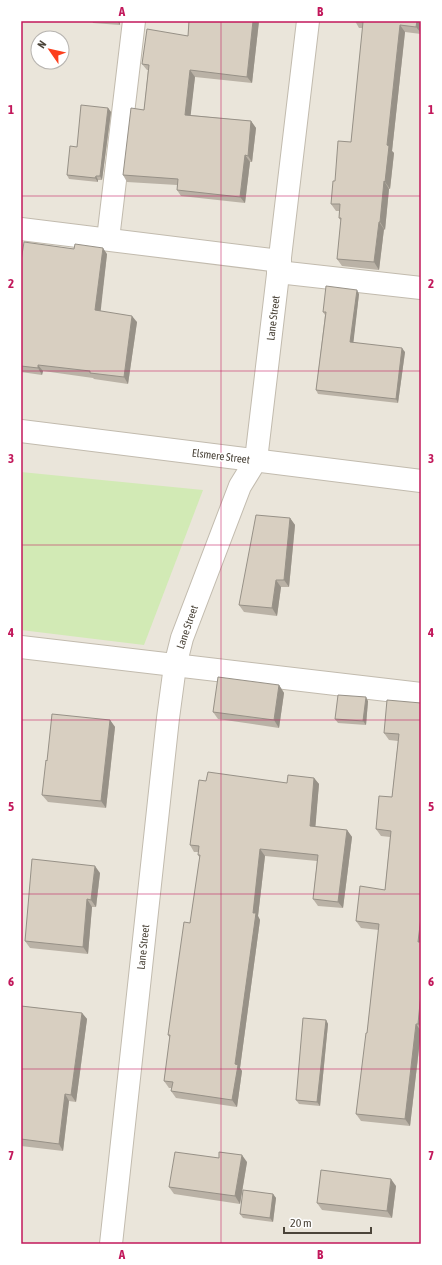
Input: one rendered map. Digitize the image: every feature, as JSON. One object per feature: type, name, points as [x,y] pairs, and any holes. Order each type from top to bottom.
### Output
[{"type":"street","points":[[108,240],[134,21]]},
{"type":"street","name":"Lane Street","points":[[111,1244],[168,718],[175,666],[182,638],[240,486],[256,460],[308,21]]},
{"type":"street","points":[[21,229],[108,240],[421,288]]},
{"type":"street","name":"Elsmere Street","points":[[21,431],[421,481]]},
{"type":"street","points":[[21,647],[421,694]]},
{"type":"shaded area","points":[[21,21],[421,21],[421,1244],[21,1244]]},
{"type":"green space","points":[[21,472],[203,490],[144,645],[21,630]]},
{"type":"building","points":[[189,21],[253,21],[247,77],[190,70],[185,115],[251,121],[248,156],[245,155],[240,197],[177,190],[178,179],[123,175],[131,108],[144,110],[149,65],[142,64],[147,29],[188,36]]},
{"type":"building","points":[[358,21],[417,21],[416,27],[400,25],[387,145],[389,146],[374,262],[337,259],[341,218],[339,218],[340,204],[331,204],[333,181],[335,181],[338,141],[351,142],[363,22]]},
{"type":"building","points":[[81,105],[108,108],[100,176],[96,176],[95,178],[67,175],[70,146],[77,147]]},
{"type":"building","points":[[24,242],[74,249],[75,244],[103,248],[95,310],[132,316],[124,377],[90,373],[90,371],[38,365],[38,368],[21,366],[21,261]]},
{"type":"building","points":[[326,286],[357,290],[350,342],[402,348],[396,399],[316,390],[326,312],[323,312]]},
{"type":"building","points":[[256,515],[290,518],[284,580],[276,580],[272,608],[239,605]]},
{"type":"building","points":[[218,677],[279,685],[274,720],[213,712]]},
{"type":"building","points":[[338,695],[366,697],[363,721],[335,719]]},
{"type":"building","points":[[387,700],[421,703],[421,917],[418,942],[421,942],[421,993],[405,1119],[356,1114],[379,924],[356,921],[360,886],[385,890],[391,831],[376,829],[379,796],[392,797],[399,734],[384,733]]},
{"type":"building","points":[[52,714],[110,720],[101,801],[42,795]]},
{"type":"building","points":[[208,772],[287,783],[288,775],[314,778],[310,826],[347,830],[338,902],[313,899],[318,855],[260,849],[253,913],[256,913],[235,1064],[238,1065],[232,1100],[171,1091],[173,1082],[164,1081],[170,1035],[168,1035],[184,922],[190,923],[200,855],[198,855],[199,846],[190,845],[199,780],[206,781]]},
{"type":"building","points":[[32,859],[95,866],[91,900],[87,899],[83,947],[25,941]]},
{"type":"building","points":[[21,1006],[82,1013],[71,1095],[65,1094],[59,1144],[21,1139]]},
{"type":"building","points":[[303,1018],[326,1020],[317,1102],[296,1100]]},
{"type":"building","points":[[175,1152],[219,1158],[219,1152],[242,1155],[235,1196],[169,1187]]},
{"type":"building","points":[[321,1170],[391,1179],[387,1211],[317,1203]]},
{"type":"building","points":[[243,1190],[273,1194],[270,1218],[240,1214]]}]
